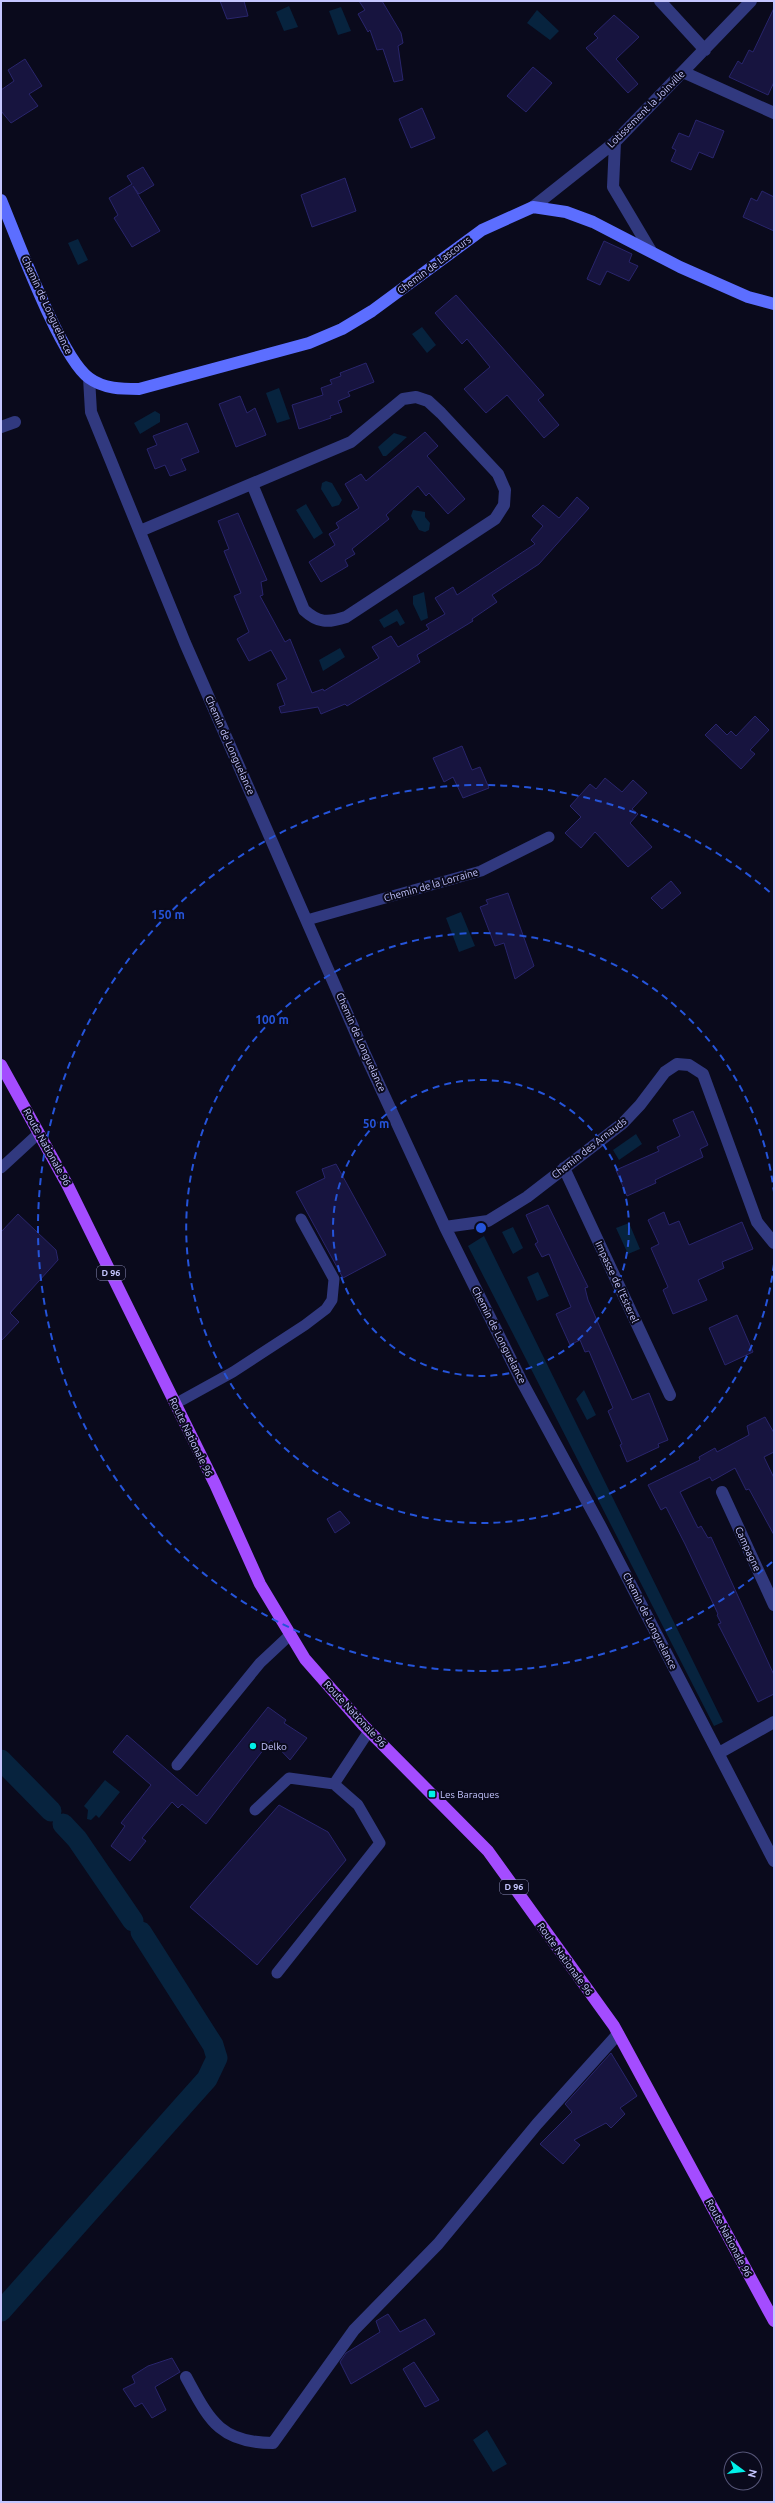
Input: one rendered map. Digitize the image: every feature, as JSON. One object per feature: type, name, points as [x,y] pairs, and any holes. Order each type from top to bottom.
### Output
[{"type":"main road","name":"Route Nationale 96","points":[[1,1065],[68,1186],[175,1404],[260,1584],[305,1659],[369,1731],[488,1851],[618,2034],[774,2321]]},
{"type":"street","points":[[660,1],[704,50]]},
{"type":"street","name":"Lotissement la Joinville","points":[[533,207],[615,142],[751,1]]},
{"type":"street","points":[[683,72],[774,113]]},
{"type":"street","points":[[615,142],[613,187],[651,251]]},
{"type":"street","name":"Chemin de Longuelance","points":[[1,200],[43,299],[71,357],[89,378],[91,412],[185,644],[364,1052],[445,1227],[521,1380],[602,1529],[774,1861]]},
{"type":"street","points":[[533,207],[566,212],[593,222],[748,297],[774,304]]},
{"type":"street","name":"Chemin de Lascours","points":[[89,378],[112,389],[139,389],[310,343],[372,312],[482,230],[533,207]]},
{"type":"street","points":[[140,531],[351,442],[403,398],[416,397],[428,401],[498,474],[505,490],[504,505],[495,519],[346,617],[330,622],[315,620],[304,610],[252,484]]},
{"type":"street","points":[[1,427],[15,422]]},
{"type":"street","name":"Chemin des Arnauds","points":[[445,1227],[488,1221],[527,1197],[623,1123],[640,1105],[665,1072],[677,1064],[689,1065],[703,1074],[758,1222],[774,1243]]},
{"type":"street","name":"Impasse de l'Esterel","points":[[564,1168],[670,1395]]},
{"type":"street","name":"Campagne","points":[[722,1492],[774,1605]]},
{"type":"street","points":[[719,1753],[774,1722]]},
{"type":"street","points":[[186,2377],[209,2419],[228,2434],[258,2443],[273,2442],[354,2330],[438,2244],[537,2124],[618,2034]]},
{"type":"lane","name":"Chemin de la Lorraine","points":[[307,920],[481,871],[549,837]]},
{"type":"lane","points":[[1,1168],[39,1133]]},
{"type":"lane","points":[[175,1404],[233,1372],[305,1325],[326,1309],[332,1300],[334,1279],[301,1219]]},
{"type":"lane","points":[[177,1765],[260,1663],[291,1634]]},
{"type":"lane","points":[[334,1784],[369,1731]]},
{"type":"lane","points":[[255,1810],[290,1778],[334,1784],[358,1805],[380,1843],[277,1973]]},
{"type":"water","points":[[289,6],[298,27],[284,31],[276,12]]},
{"type":"water","points":[[341,7],[351,31],[338,35],[329,11]]},
{"type":"water","points":[[537,10],[559,31],[550,40],[527,23]]},
{"type":"water","points":[[78,239],[88,260],[78,265],[68,243]]},
{"type":"water","points":[[422,327],[436,345],[427,353],[412,334]]},
{"type":"water","points":[[279,388],[290,419],[277,423],[266,393]]},
{"type":"water","points":[[155,411],[160,414],[160,422],[140,434],[134,423]]},
{"type":"water","points":[[394,433],[407,437],[386,456],[383,456],[378,447]]},
{"type":"water","points":[[326,481],[332,483],[342,500],[339,505],[332,507],[321,489],[322,483]]},
{"type":"water","points":[[306,504],[323,533],[314,539],[296,510]]},
{"type":"water","points":[[413,510],[425,512],[425,517],[430,523],[429,530],[425,532],[419,530],[411,516]]},
{"type":"water","points":[[424,592],[428,618],[421,621],[413,604],[413,596]]},
{"type":"water","points":[[397,609],[405,623],[400,626],[397,621],[384,628],[379,620]]},
{"type":"water","points":[[340,648],[345,657],[323,671],[319,660]]},
{"type":"water","points":[[461,912],[475,946],[459,952],[446,918]]},
{"type":"water","points":[[636,1134],[642,1144],[619,1160],[613,1150]]},
{"type":"water","points":[[629,1223],[640,1249],[628,1254],[616,1228]]},
{"type":"water","points":[[513,1227],[523,1248],[513,1254],[502,1232]]},
{"type":"water","points":[[484,1236],[723,1722],[714,1726],[468,1246]]},
{"type":"water","points":[[538,1272],[549,1296],[537,1301],[527,1277]]},
{"type":"water","points":[[584,1390],[596,1415],[587,1420],[576,1399]]},
{"type":"water","points":[[105,1780],[120,1792],[99,1818],[96,1815],[91,1820],[87,1819],[88,1810],[84,1806]]},
{"type":"water","points":[[487,2430],[507,2464],[493,2472],[473,2440]]},
{"type":"building","points":[[220,1],[244,1],[248,16],[227,19]]},
{"type":"building","points":[[359,1],[382,1],[401,33],[403,43],[398,46],[403,80],[394,82],[383,49],[377,50],[370,30],[368,32],[358,14],[365,10]]},
{"type":"building","points":[[774,8],[774,82],[768,95],[729,77],[738,61],[742,64],[749,50],[753,52]]},
{"type":"building","points":[[614,15],[639,37],[616,59],[638,84],[628,93],[586,48],[598,38],[594,34]]},
{"type":"building","points":[[25,59],[42,86],[29,94],[38,106],[11,123],[1,111],[1,90],[14,81],[8,70]]},
{"type":"building","points":[[533,67],[552,83],[526,112],[507,96]]},
{"type":"building","points":[[422,108],[435,138],[411,148],[399,119]]},
{"type":"building","points":[[696,120],[724,131],[713,158],[699,152],[691,170],[671,161],[676,150],[672,148],[679,133],[689,137]]},
{"type":"building","points":[[143,167],[154,185],[139,194],[133,186],[160,231],[132,247],[114,218],[118,215],[109,198],[132,184],[127,176]]},
{"type":"building","points":[[345,178],[356,211],[312,227],[301,195]]},
{"type":"building","points":[[762,191],[774,197],[774,231],[743,217],[751,198],[757,201]]},
{"type":"building","points":[[604,241],[632,254],[629,262],[638,266],[629,281],[607,271],[600,285],[587,279]]},
{"type":"building","points":[[456,295],[544,395],[538,400],[559,425],[544,438],[507,395],[486,413],[464,389],[490,367],[467,339],[462,344],[435,313]]},
{"type":"building","points":[[366,363],[374,382],[348,392],[350,396],[338,401],[342,412],[330,416],[331,418],[299,429],[292,405],[323,395],[321,388],[332,384],[330,380],[341,376],[340,373]]},
{"type":"building","points":[[240,396],[247,413],[255,408],[266,435],[236,447],[219,404]]},
{"type":"building","points":[[187,423],[199,452],[181,459],[186,470],[170,476],[165,465],[155,469],[147,449],[157,445],[153,436]]},
{"type":"building","points":[[425,432],[438,446],[427,456],[465,499],[448,514],[429,493],[426,496],[418,486],[386,515],[389,519],[352,549],[355,554],[345,560],[348,566],[321,582],[309,562],[335,545],[329,534],[339,528],[336,523],[359,508],[345,484],[361,474],[366,481]]},
{"type":"building","points":[[577,497],[589,508],[539,564],[492,595],[497,602],[472,619],[473,621],[417,655],[420,662],[347,706],[345,704],[321,714],[318,707],[281,713],[279,707],[285,705],[277,684],[287,679],[271,650],[249,661],[237,639],[249,632],[234,596],[241,593],[224,551],[229,549],[218,521],[238,513],[267,580],[261,582],[263,595],[260,596],[285,642],[290,639],[312,693],[323,689],[324,691],[379,658],[372,647],[391,636],[398,647],[429,629],[426,625],[445,614],[435,598],[453,587],[457,595],[535,544],[531,540],[543,526],[532,516],[543,505],[559,518]]},
{"type":"building","points":[[755,716],[769,730],[750,750],[755,754],[741,769],[705,735],[716,724],[727,735],[731,731],[736,736]]},
{"type":"building","points":[[462,746],[472,770],[480,767],[489,788],[463,798],[453,777],[444,782],[433,758]]},
{"type":"building","points":[[605,778],[622,792],[633,780],[647,793],[632,809],[638,814],[630,823],[652,847],[628,867],[595,832],[581,848],[565,833],[581,817],[570,806],[590,784],[596,789]]},
{"type":"building","points":[[671,881],[681,893],[662,909],[651,898]]},
{"type":"building","points":[[508,893],[534,966],[515,979],[504,943],[495,946],[480,907],[488,904],[486,900]]},
{"type":"building","points":[[693,1111],[708,1145],[700,1149],[703,1157],[655,1180],[656,1183],[627,1196],[616,1170],[659,1151],[657,1147],[680,1136],[673,1120]]},
{"type":"building","points":[[336,1164],[386,1255],[343,1278],[296,1192],[325,1178],[322,1169]]},
{"type":"building","points":[[548,1205],[588,1287],[585,1288],[588,1300],[632,1400],[649,1393],[668,1440],[658,1444],[659,1447],[627,1462],[620,1445],[622,1444],[608,1411],[613,1408],[589,1351],[585,1352],[580,1340],[570,1345],[556,1314],[571,1307],[549,1254],[542,1257],[535,1244],[538,1242],[526,1215]]},
{"type":"building","points":[[664,1212],[669,1225],[679,1221],[689,1245],[742,1222],[753,1249],[722,1262],[724,1268],[698,1280],[707,1300],[673,1314],[663,1290],[668,1287],[651,1248],[659,1244],[648,1220]]},
{"type":"building","points":[[18,1214],[56,1250],[58,1260],[10,1313],[19,1322],[1,1341],[1,1232]]},
{"type":"building","points":[[737,1315],[753,1352],[725,1365],[709,1328]]},
{"type":"building","points":[[765,1417],[774,1433],[774,1452],[764,1457],[774,1478],[774,1535],[749,1489],[746,1490],[735,1468],[712,1481],[710,1477],[680,1492],[698,1528],[701,1526],[708,1538],[711,1537],[774,1675],[774,1694],[758,1702],[718,1624],[721,1623],[717,1615],[718,1614],[685,1544],[666,1507],[661,1510],[648,1485],[700,1460],[699,1457],[715,1448],[717,1452],[749,1435],[747,1426]]},
{"type":"building","points":[[340,1511],[350,1523],[335,1533],[327,1519]]},
{"type":"building","points":[[268,1707],[286,1720],[284,1723],[307,1738],[290,1760],[271,1740],[206,1824],[182,1804],[178,1808],[172,1802],[142,1838],[146,1841],[130,1861],[111,1846],[125,1826],[121,1823],[151,1785],[113,1752],[127,1735],[197,1796]]},
{"type":"building","points":[[279,1805],[328,1832],[346,1860],[257,1965],[190,1907]]},
{"type":"building","points":[[611,2053],[637,2096],[620,2108],[625,2114],[611,2128],[606,2123],[574,2140],[580,2145],[563,2164],[540,2144],[572,2112],[565,2104]]},
{"type":"building","points":[[388,2314],[400,2332],[425,2319],[435,2334],[351,2384],[340,2362],[346,2353],[380,2332],[376,2321]]},
{"type":"building","points":[[172,2358],[180,2372],[155,2387],[166,2410],[152,2418],[142,2403],[135,2407],[123,2389],[135,2383],[132,2376],[148,2366]]},
{"type":"building","points":[[414,2362],[439,2400],[425,2407],[403,2369]]},
{"type":"waterway","points":[[1,1760],[51,1811]]},
{"type":"waterway","points":[[63,1824],[77,1839],[133,1921]]},
{"type":"waterway","points":[[1,2311],[207,2079],[217,2058],[213,2045],[141,1932]]},
{"type":"place","name":"Delko","points":[[253,1746]]},
{"type":"place","name":"Les Baraques","points":[[432,1794]]}]
